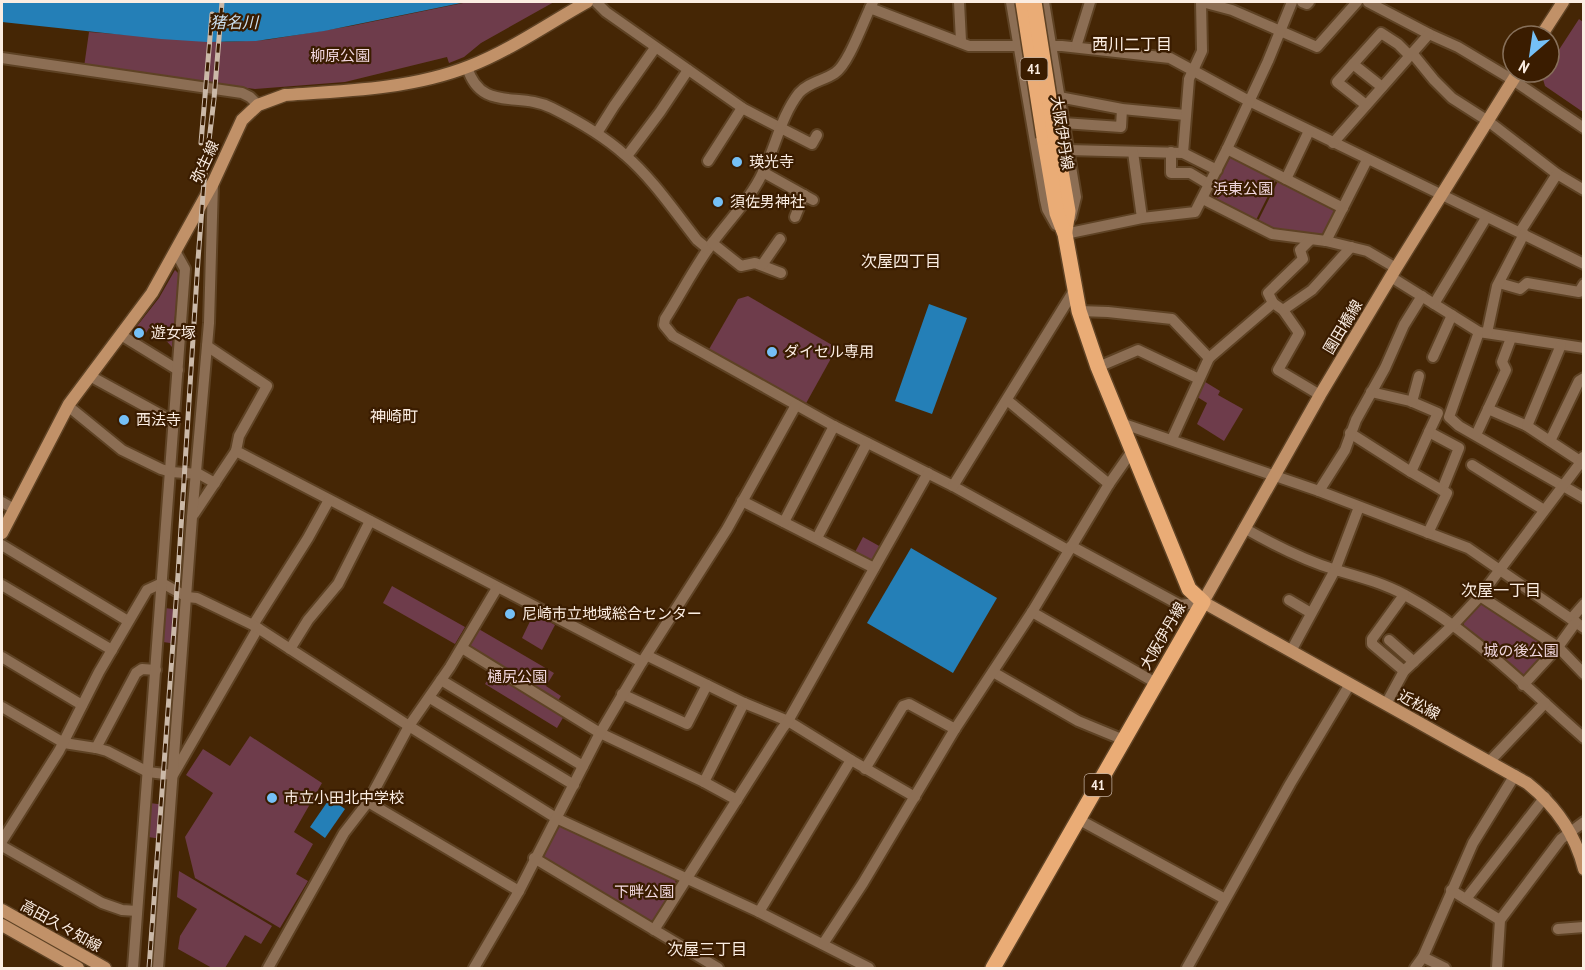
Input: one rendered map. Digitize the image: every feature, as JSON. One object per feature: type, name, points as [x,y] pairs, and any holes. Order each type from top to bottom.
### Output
[{"type":"main road","name":"大阪伊丹線","points":[[1023,2],[1054,132]]},
{"type":"main road","name":"大阪伊丹線","points":[[993,969],[1203,602],[1189,589],[1098,367],[1079,311],[1065,234],[1057,213],[1054,132],[1034,2]]},
{"type":"street","name":"弥生線","points":[[2,533],[68,406],[152,293],[213,183],[236,130],[250,110],[285,95],[389,86],[438,77],[489,58],[587,2]]},
{"type":"street","points":[[596,2],[655,48],[742,108],[761,120],[813,143]]},
{"type":"street","points":[[959,2],[961,41]]},
{"type":"street","points":[[1011,2],[1047,209],[1053,222],[1065,234]]},
{"type":"street","points":[[1044,2],[1059,97],[1054,132],[1068,150],[1076,197],[1065,234]]},
{"type":"street","points":[[1076,47],[1090,2]]},
{"type":"street","points":[[1183,153],[1189,79],[1202,51],[1202,2],[1232,10],[1317,46],[1357,2]]},
{"type":"street","points":[[1065,234],[1142,218],[1195,212],[1227,149],[1292,2]]},
{"type":"street","points":[[1302,2],[1307,4],[1309,2]]},
{"type":"street","points":[[1372,2],[1429,34],[1501,69]]},
{"type":"street","points":[[1549,24],[1563,2]]},
{"type":"street","points":[[1203,602],[1179,604],[1069,548],[834,426],[674,336],[664,325],[665,319],[710,246],[742,206],[763,172],[780,128],[801,91],[810,84],[836,73],[847,58],[871,4],[969,45],[1076,47],[1170,58],[1333,143],[1584,264]]},
{"type":"street","points":[[1366,105],[1337,82],[1381,33],[1411,54],[1452,98],[1488,121],[1557,174],[1584,190]]},
{"type":"street","points":[[1333,143],[1429,34]]},
{"type":"street","points":[[597,133],[655,48]]},
{"type":"street","points":[[2,58],[242,93],[250,96],[258,105]]},
{"type":"street","points":[[1353,64],[1382,87]]},
{"type":"street","points":[[467,67],[477,88],[487,95],[549,106],[597,133],[627,156],[697,240],[741,266],[755,263],[781,273]]},
{"type":"street","points":[[627,156],[688,70]]},
{"type":"street","name":"園田橋線","points":[[1203,602],[1320,395],[1510,84]]},
{"type":"street","points":[[1526,84],[1584,128]]},
{"type":"street","points":[[1059,97],[1122,109],[1185,115]]},
{"type":"street","points":[[708,161],[742,108]]},
{"type":"street","points":[[1054,132],[1121,127],[1122,109]]},
{"type":"street","points":[[1286,178],[1309,131]]},
{"type":"street","points":[[1227,149],[1343,208]]},
{"type":"street","points":[[1068,150],[1183,153],[1217,170]]},
{"type":"street","points":[[1133,152],[1142,218]]},
{"type":"street","points":[[1171,152],[1171,173],[1190,173],[1210,185]]},
{"type":"street","points":[[1326,241],[1367,159]]},
{"type":"street","points":[[763,172],[808,198],[795,217]]},
{"type":"street","points":[[1557,174],[1522,233],[1497,286],[1483,333],[1449,417],[1584,498]]},
{"type":"street","points":[[158,969],[207,346],[213,183]]},
{"type":"street","points":[[1203,199],[1272,234],[1326,241],[1367,251],[1422,296],[1483,333],[1584,348]]},
{"type":"street","points":[[1434,304],[1486,218]]},
{"type":"street","points":[[762,265],[780,239]]},
{"type":"street","points":[[1310,240],[1300,250],[1303,259],[1268,293],[1273,303],[1283,310],[1299,333],[1278,370],[1320,395]]},
{"type":"street","points":[[1283,310],[1311,290],[1351,247]]},
{"type":"street","points":[[133,969],[185,269],[175,252]]},
{"type":"street","points":[[1499,283],[1520,289],[1527,283],[1580,292],[1583,288]]},
{"type":"street","points":[[953,486],[1075,289]]},
{"type":"street","points":[[1319,491],[1345,450],[1350,433],[1385,368],[1404,325],[1422,296]]},
{"type":"street","points":[[1172,439],[1209,357],[1273,303]]},
{"type":"street","points":[[1079,311],[1172,320],[1209,357]]},
{"type":"street","points":[[1433,357],[1452,315]]},
{"type":"street","points":[[121,335],[177,370]]},
{"type":"street","points":[[1476,435],[1506,370],[1502,362],[1511,338]]},
{"type":"street","points":[[1527,426],[1561,345]]},
{"type":"street","points":[[192,517],[236,451],[239,436],[267,386],[207,346]]},
{"type":"street","points":[[1098,367],[1138,350],[1199,379]]},
{"type":"street","points":[[90,376],[174,422]]},
{"type":"street","points":[[1412,402],[1419,376]]},
{"type":"street","points":[[1550,441],[1579,381],[1584,378]]},
{"type":"street","points":[[1371,392],[1412,402],[1438,413],[1411,472]]},
{"type":"street","points":[[1007,400],[1109,484]]},
{"type":"street","points":[[474,969],[519,891],[534,858],[622,694],[742,501],[796,405]]},
{"type":"street","points":[[68,406],[122,450],[161,469],[199,474],[215,483]]},
{"type":"street","points":[[1386,704],[1404,671],[1480,596],[1582,458],[1527,426],[1488,409]]},
{"type":"street","points":[[1121,423],[1319,491],[1468,548],[1577,623]]},
{"type":"street","points":[[784,522],[834,426]]},
{"type":"street","points":[[1429,432],[1459,448],[1442,490]]},
{"type":"street","points":[[1350,433],[1447,492],[1428,534]]},
{"type":"street","points":[[817,538],[867,443]]},
{"type":"street","points":[[236,451],[497,588],[645,659],[788,721],[915,797]]},
{"type":"street","points":[[823,944],[863,883],[955,729],[1032,612],[1069,548],[1132,451]]},
{"type":"street","points":[[1472,465],[1544,510]]},
{"type":"street","points":[[654,930],[788,721],[928,473]]},
{"type":"street","points":[[173,775],[329,500]]},
{"type":"street","points":[[742,501],[874,568]]},
{"type":"street","points":[[2,502],[14,509]]},
{"type":"street","points":[[1291,651],[1335,570],[1359,507]]},
{"type":"street","points":[[290,649],[308,620],[338,584],[370,520]]},
{"type":"street","points":[[1244,528],[1286,551],[1335,570],[1369,579],[1404,595],[1454,624],[1582,734]]},
{"type":"street","points":[[2,545],[128,621]]},
{"type":"street","points":[[162,583],[187,597],[196,598],[255,627],[556,818],[759,912],[870,969]]},
{"type":"street","points":[[2,841],[64,743],[82,705],[147,590],[162,583]]},
{"type":"street","points":[[2,585],[112,650]]},
{"type":"street","points":[[268,969],[344,833],[368,802],[408,726],[430,698],[497,588]]},
{"type":"street","points":[[1404,595],[1372,639],[1372,644],[1404,671]]},
{"type":"street","points":[[1480,596],[1558,648],[1584,674]]},
{"type":"street","points":[[1290,599],[1311,614]]},
{"type":"street","name":"近松線","points":[[1203,602],[1515,775],[1545,797],[1557,811],[1578,849],[1584,869]]},
{"type":"street","points":[[1523,685],[1558,648],[1577,623],[1584,604]]},
{"type":"street","points":[[1032,612],[1156,684]]},
{"type":"street","points":[[1389,640],[1414,662]]},
{"type":"street","points":[[462,648],[600,733],[737,800]]},
{"type":"street","points":[[2,657],[82,705]]},
{"type":"street","points":[[96,748],[136,673],[142,669],[156,670]]},
{"type":"street","points":[[993,672],[1078,721],[1124,740]]},
{"type":"street","points":[[441,680],[583,766]]},
{"type":"street","points":[[1187,969],[1290,784],[1350,684]]},
{"type":"street","points":[[622,694],[687,724],[707,685]]},
{"type":"street","points":[[430,698],[573,785]]},
{"type":"street","points":[[704,782],[744,703]]},
{"type":"street","points":[[1490,760],[1545,703]]},
{"type":"street","points":[[866,769],[903,705],[909,704],[955,729]]},
{"type":"street","points":[[2,707],[64,743],[107,751],[148,772],[173,775]]},
{"type":"street","points":[[759,912],[850,760]]},
{"type":"street","points":[[1415,969],[1423,957],[1473,843],[1515,775]]},
{"type":"street","points":[[1466,899],[1545,797]]},
{"type":"street","points":[[368,802],[519,891]]},
{"type":"street","points":[[1078,819],[1226,899]]},
{"type":"street","points":[[1497,969],[1500,920],[1561,839],[1584,822]]},
{"type":"street","points":[[2,846],[102,903],[122,910],[137,911]]},
{"type":"street","points":[[534,858],[717,969]]},
{"type":"street","points":[[1451,890],[1500,920]]},
{"type":"street","name":"高田久々知線","points":[[2,910],[105,969]]},
{"type":"street","name":"高田久々知線","points":[[2,925],[78,969]]},
{"type":"street","points":[[1558,929],[1584,927]]},
{"type":"street","points":[[1423,957],[1445,969]]},
{"type":"green space","name":"柳原公園","points":[[468,2],[554,2],[481,43],[464,57],[449,63],[447,57],[345,82],[255,89],[84,67],[89,32],[226,42],[266,40],[351,26]]},
{"type":"green space","points":[[1579,19],[1583,22],[1583,112],[1545,86],[1544,84],[1561,84],[1561,47]]},
{"type":"green space","name":"浜東公園","points":[[1231,156],[1277,178],[1255,222],[1209,198]]},
{"type":"green space","points":[[1279,179],[1337,208],[1325,237],[1273,231],[1257,223]]},
{"type":"green space","points":[[175,270],[179,274],[172,347],[160,334],[149,328],[141,341],[130,335],[159,298]]},
{"type":"green space","name":"ダイセル専用","points":[[748,296],[832,345],[834,353],[804,407],[708,351],[738,299]]},
{"type":"green space","points":[[1202,380],[1220,391],[1218,395],[1243,409],[1224,441],[1197,424],[1207,403],[1194,395]]},
{"type":"green space","points":[[863,537],[881,547],[874,559],[867,561],[854,554]]},
{"type":"green space","points":[[392,586],[465,627],[455,644],[383,603]]},
{"type":"green space","name":"城の後公園","points":[[1485,602],[1550,646],[1550,651],[1526,677],[1520,677],[1464,628],[1464,620],[1480,603]]},
{"type":"green space","points":[[165,608],[180,610],[177,644],[163,642]]},
{"type":"green space","points":[[534,613],[555,625],[542,650],[522,638]]},
{"type":"green space","name":"樋尻公園","points":[[477,628],[554,673],[546,686],[561,696],[553,708],[564,716],[557,728],[485,684],[496,666],[465,648]]},
{"type":"green space","points":[[250,736],[322,783],[294,832],[313,844],[296,874],[308,881],[280,928],[195,878],[185,837],[213,793],[186,775],[203,749],[230,766]]},
{"type":"green space","points":[[150,803],[165,805],[162,839],[148,837]]},
{"type":"green space","name":"下畔公園","points":[[558,826],[675,880],[676,883],[653,921],[649,922],[543,856]]},
{"type":"green space","points":[[179,871],[272,926],[261,944],[245,935],[225,968],[212,968],[178,949],[180,936],[197,909],[177,897]]},
{"type":"water","name":"猪名川","points":[[2,2],[466,2],[324,31],[256,41],[207,42],[2,22]]},
{"type":"water","points":[[929,304],[967,318],[932,414],[895,401]]},
{"type":"water","points":[[911,548],[997,598],[953,673],[867,623]]},
{"type":"water","points":[[330,798],[345,809],[325,838],[310,827]]},
{"type":"railway","points":[[149,968],[198,260],[222,2]]},
{"type":"railway","points":[[201,143],[212,14]]},
{"type":"place","name":"瑛光寺","points":[[737,162]]},
{"type":"place","name":"須佐男神社","points":[[718,202]]},
{"type":"place","name":"遊女塚","points":[[139,333]]},
{"type":"place","name":"ダイセル専用","points":[[772,352]]},
{"type":"place","name":"西法寺","points":[[124,420]]},
{"type":"place","name":"尼崎市立地域総合センター","points":[[510,614]]},
{"type":"place","name":"市立小田北中学校","points":[[272,798]]},
{"type":"district","name":"西川二丁目","points":[[1132,44]]},
{"type":"district","name":"次屋四丁目","points":[[901,261]]},
{"type":"district","name":"神崎町","points":[[394,416]]},
{"type":"district","name":"次屋一丁目","points":[[1501,590]]},
{"type":"district","name":"次屋三丁目","points":[[707,949]]}]
